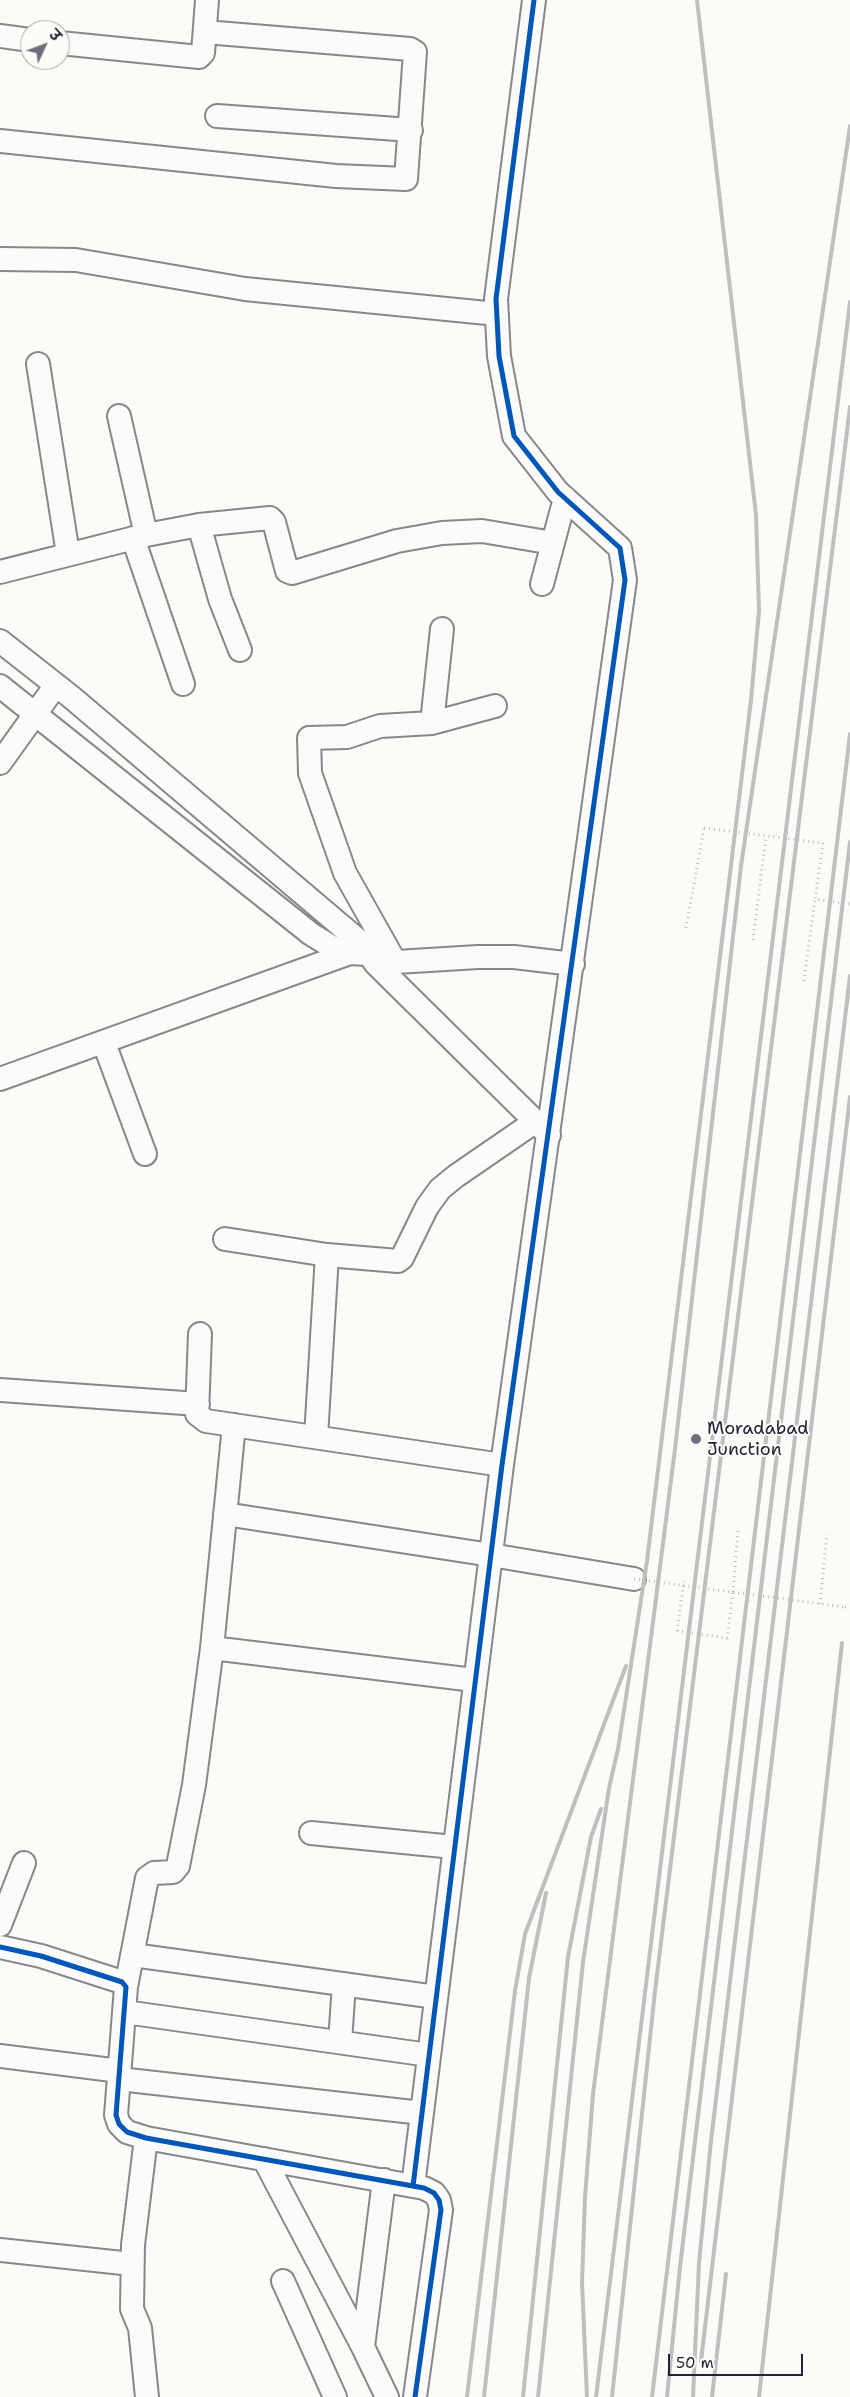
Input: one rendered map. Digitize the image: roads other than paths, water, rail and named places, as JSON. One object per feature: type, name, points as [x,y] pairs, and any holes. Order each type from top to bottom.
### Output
[{"type":"street","points":[[70,44],[199,57],[203,53],[207,0]]},
{"type":"street","points":[[413,2186],[542,1128],[573,964],[625,580],[620,548],[564,498],[514,436],[499,356],[496,299],[534,0]]},
{"type":"street","points":[[0,141],[217,164],[404,180],[407,178],[415,52],[410,49],[204,32]]},
{"type":"street","points":[[0,36],[20,39]]},
{"type":"street","points":[[217,116],[411,130]]},
{"type":"street","points":[[0,258],[76,260],[245,289],[497,314]]},
{"type":"street","points":[[38,364],[68,554]]},
{"type":"street","points":[[118,416],[140,536],[183,684]]},
{"type":"street","points":[[542,584],[564,498]]},
{"type":"street","points":[[0,570],[140,536],[199,525],[270,518],[274,522],[287,570],[292,573],[397,541],[442,532],[482,531],[553,542]]},
{"type":"street","points":[[199,525],[220,599],[240,650]]},
{"type":"street","points":[[432,723],[442,629]]},
{"type":"street","points":[[0,641],[56,685],[359,941],[372,958],[542,1128]]},
{"type":"street","points":[[0,762],[56,685]]},
{"type":"street","points":[[0,686],[293,920],[332,947],[372,958],[514,957],[573,964]]},
{"type":"street","points":[[372,958],[310,773],[308,739],[311,736],[347,737],[380,726],[432,723],[495,706]]},
{"type":"street","points":[[0,1079],[104,1043],[372,958]]},
{"type":"street","points":[[104,1043],[145,1154]]},
{"type":"street","points":[[225,1239],[327,1254],[398,1261],[402,1258],[427,1207],[440,1190],[456,1176],[542,1128]]},
{"type":"street","points":[[316,1437],[327,1254]]},
{"type":"street","points":[[200,1334],[197,1414],[206,1421],[502,1464]]},
{"type":"street","points":[[0,1390],[198,1404]]},
{"type":"street","points":[[234,1425],[212,1648],[194,1785],[178,1866],[172,1872],[154,1873],[147,1878],[126,1988],[116,2115],[119,2124],[127,2132],[146,2138],[384,2180],[434,2193],[439,2200],[441,2210],[415,2397]]},
{"type":"street","points":[[225,1514],[634,1579]]},
{"type":"street","points":[[212,1648],[474,1680]]},
{"type":"street","points":[[311,1833],[454,1847]]},
{"type":"street","points":[[0,1925],[24,1863]]},
{"type":"street","points":[[0,1947],[41,1956],[122,1982],[126,1988]]},
{"type":"street","points":[[133,1955],[436,1996]]},
{"type":"street","points":[[340,2042],[344,1984]]},
{"type":"street","points":[[125,2012],[429,2054]]},
{"type":"street","points":[[0,2056],[120,2075],[422,2113]]},
{"type":"street","points":[[146,2138],[132,2264],[132,2309],[140,2328],[147,2397]]},
{"type":"street","points":[[264,2159],[363,2347],[387,2397]]},
{"type":"street","points":[[363,2347],[384,2180]]},
{"type":"street","points":[[0,2250],[132,2264]]},
{"type":"street","points":[[283,2281],[335,2397]]},
{"type":"railway","points":[[538,2397],[583,1962],[609,1788],[618,1749],[647,1561],[751,700],[759,611],[756,515],[697,0]]},
{"type":"railway","points":[[587,2397],[582,2282],[585,2197],[593,2094],[675,1449],[741,866],[850,126]]},
{"type":"railway","points":[[596,2397],[850,302]]},
{"type":"railway","points":[[612,2397],[655,1991],[850,407]]},
{"type":"railway","points":[[652,2397],[850,734]]},
{"type":"railway","points":[[667,2397],[680,2267],[850,842]]},
{"type":"railway","points":[[693,2397],[699,2263],[711,2141],[850,976]]},
{"type":"railway","points":[[701,2361],[850,1097]]},
{"type":"railway","points":[[759,2397],[842,1643]]},
{"type":"railway","points":[[467,2397],[515,1991],[525,1934],[626,1666]]},
{"type":"railway","points":[[523,2397],[568,1957],[591,1837],[601,1809]]},
{"type":"railway","points":[[484,2397],[529,1978],[546,1893]]},
{"type":"railway","points":[[712,2397],[726,2274]]},
{"type":"place","name":"Moradabad Junction","points":[[696,1439]]}]
